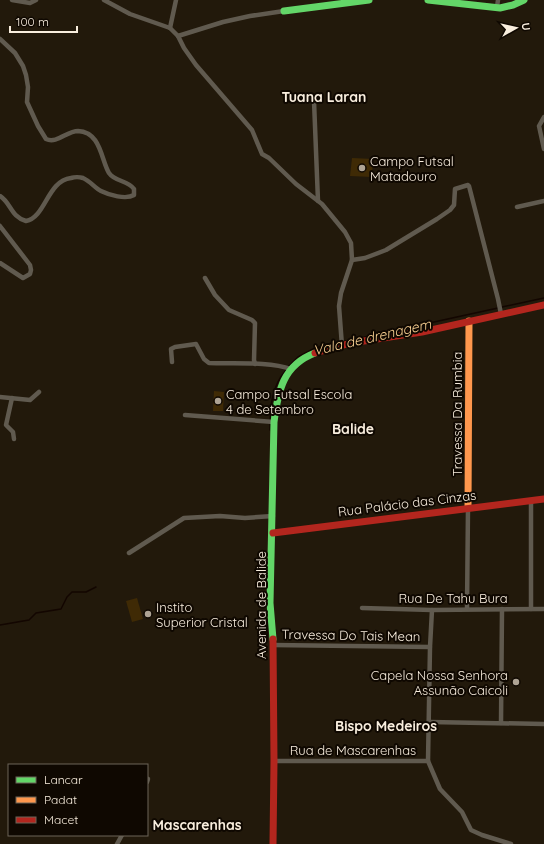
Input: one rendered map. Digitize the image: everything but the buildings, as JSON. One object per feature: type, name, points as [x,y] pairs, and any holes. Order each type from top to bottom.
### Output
[{"type":"main road","points":[[284,11],[369,0]]},
{"type":"main road","points":[[428,0],[513,5],[524,0]]},
{"type":"main road","points":[[291,369],[302,360],[319,351],[544,305]]},
{"type":"main road","name":"Travessa Da Rumbia","points":[[468,508],[469,321]]},
{"type":"main road","name":"Avenida de Balide","points":[[273,844],[274,761],[270,603],[273,532],[270,516],[274,422],[277,393],[286,375],[291,369]]},
{"type":"main road","name":"Rua Palácio das Cinzas","points":[[273,532],[544,499]]},
{"type":"street","points":[[12,0],[30,3],[36,0]]},
{"type":"street","points":[[104,0],[130,14],[170,28],[178,36],[196,66],[232,108],[241,115],[252,130],[262,154],[269,158],[296,184],[322,204],[345,232],[351,243],[352,260],[340,293],[342,346]]},
{"type":"street","points":[[170,28],[176,0]]},
{"type":"street","points":[[178,36],[223,22],[284,11]]},
{"type":"street","points":[[0,39],[15,53],[23,66],[28,87],[27,102],[46,139],[55,140],[72,132],[84,132],[94,139],[102,151],[110,174],[113,178],[122,180],[134,189],[134,196],[128,198],[110,195],[100,191],[83,178],[64,180],[58,184],[46,199],[36,216],[31,220],[26,221],[14,214],[6,201],[0,196]]},
{"type":"street","points":[[314,101],[318,201]]},
{"type":"street","points":[[544,118],[539,126],[544,149]]},
{"type":"street","points":[[352,260],[365,258],[386,250],[437,219],[450,210],[454,205],[455,189],[468,185],[501,314]]},
{"type":"street","points":[[517,207],[544,201]]},
{"type":"street","points":[[0,226],[24,255],[30,265],[30,274],[23,278],[0,263]]},
{"type":"street","points":[[205,278],[215,295],[229,310],[252,320],[254,323],[255,364]]},
{"type":"street","points":[[172,362],[171,349],[196,344],[204,359],[209,363],[255,364],[282,366],[291,369]]},
{"type":"street","points":[[0,397],[30,400],[39,392]]},
{"type":"street","points":[[12,398],[6,425],[13,432],[14,439]]},
{"type":"street","points":[[185,415],[265,420],[274,422]]},
{"type":"street","points":[[531,501],[531,609]]},
{"type":"street","points":[[467,609],[468,508]]},
{"type":"street","points":[[129,553],[184,518],[220,516],[245,518],[270,516]]},
{"type":"street","name":"Rua De Tahu Bura","points":[[362,608],[432,610],[544,609]]},
{"type":"street","points":[[501,723],[502,609]]},
{"type":"street","points":[[428,761],[432,610]]},
{"type":"street","name":"Travessa Do Tais Mean","points":[[272,645],[430,647]]},
{"type":"street","points":[[430,722],[544,724]]},
{"type":"street","name":"Rua de Mascarenhas","points":[[274,761],[428,761],[440,789],[462,812],[471,830],[511,844]]},
{"type":"shaded area","name":"Campo Futsal Matadouro","points":[[352,158],[373,159],[372,177],[350,176]]},
{"type":"shaded area","name":"Campo Futsal Escola 4 de Setembro","points":[[214,391],[224,392],[223,411],[213,411]]},
{"type":"shaded area","points":[[137,598],[143,619],[132,622],[126,601]]},
{"type":"waterway","name":"Vala de drenagem","points":[[502,307],[544,298]]},
{"type":"waterway","name":"Vala de drenagem","points":[[288,367],[298,357],[315,348],[498,308]]},
{"type":"waterway","name":"Vala de drenagem","points":[[270,430],[272,398],[277,383],[286,370]]},
{"type":"waterway","points":[[0,625],[29,620],[36,613],[61,609],[67,597],[72,592],[86,592],[96,587]]},
{"type":"waterway","name":"Vala de drenagem","points":[[267,640],[268,622]]},
{"type":"traffic: fast","points":[[284,11],[369,0]]},
{"type":"traffic: fast","points":[[428,0],[500,8],[513,5],[524,0]]},
{"type":"traffic: fast","points":[[273,639],[270,603],[274,422],[280,390],[284,380],[296,364],[315,353]]},
{"type":"traffic: slow","points":[[468,508],[469,321]]},
{"type":"traffic: jam","points":[[315,353],[351,343],[422,332],[544,305]]},
{"type":"traffic: jam","points":[[273,533],[544,499]]},
{"type":"traffic: jam","points":[[273,639],[273,844]]},
{"type":"place","name":"Campo Futsal Matadouro","points":[[362,168]]},
{"type":"place","name":"Campo Futsal Escola 4 de Setembro","points":[[218,401]]},
{"type":"place","name":"Instito Superior Cristal","points":[[148,614]]},
{"type":"place","name":"Capela Nossa Senhora Assunão Caicoli","points":[[516,682]]},
{"type":"district","name":"Tuana Laran","points":[[324,97]]},
{"type":"district","name":"Balide","points":[[353,429]]},
{"type":"district","name":"Bispo Medeiros","points":[[386,726]]},
{"type":"district","name":"Mascarenhas","points":[[197,825]]}]
